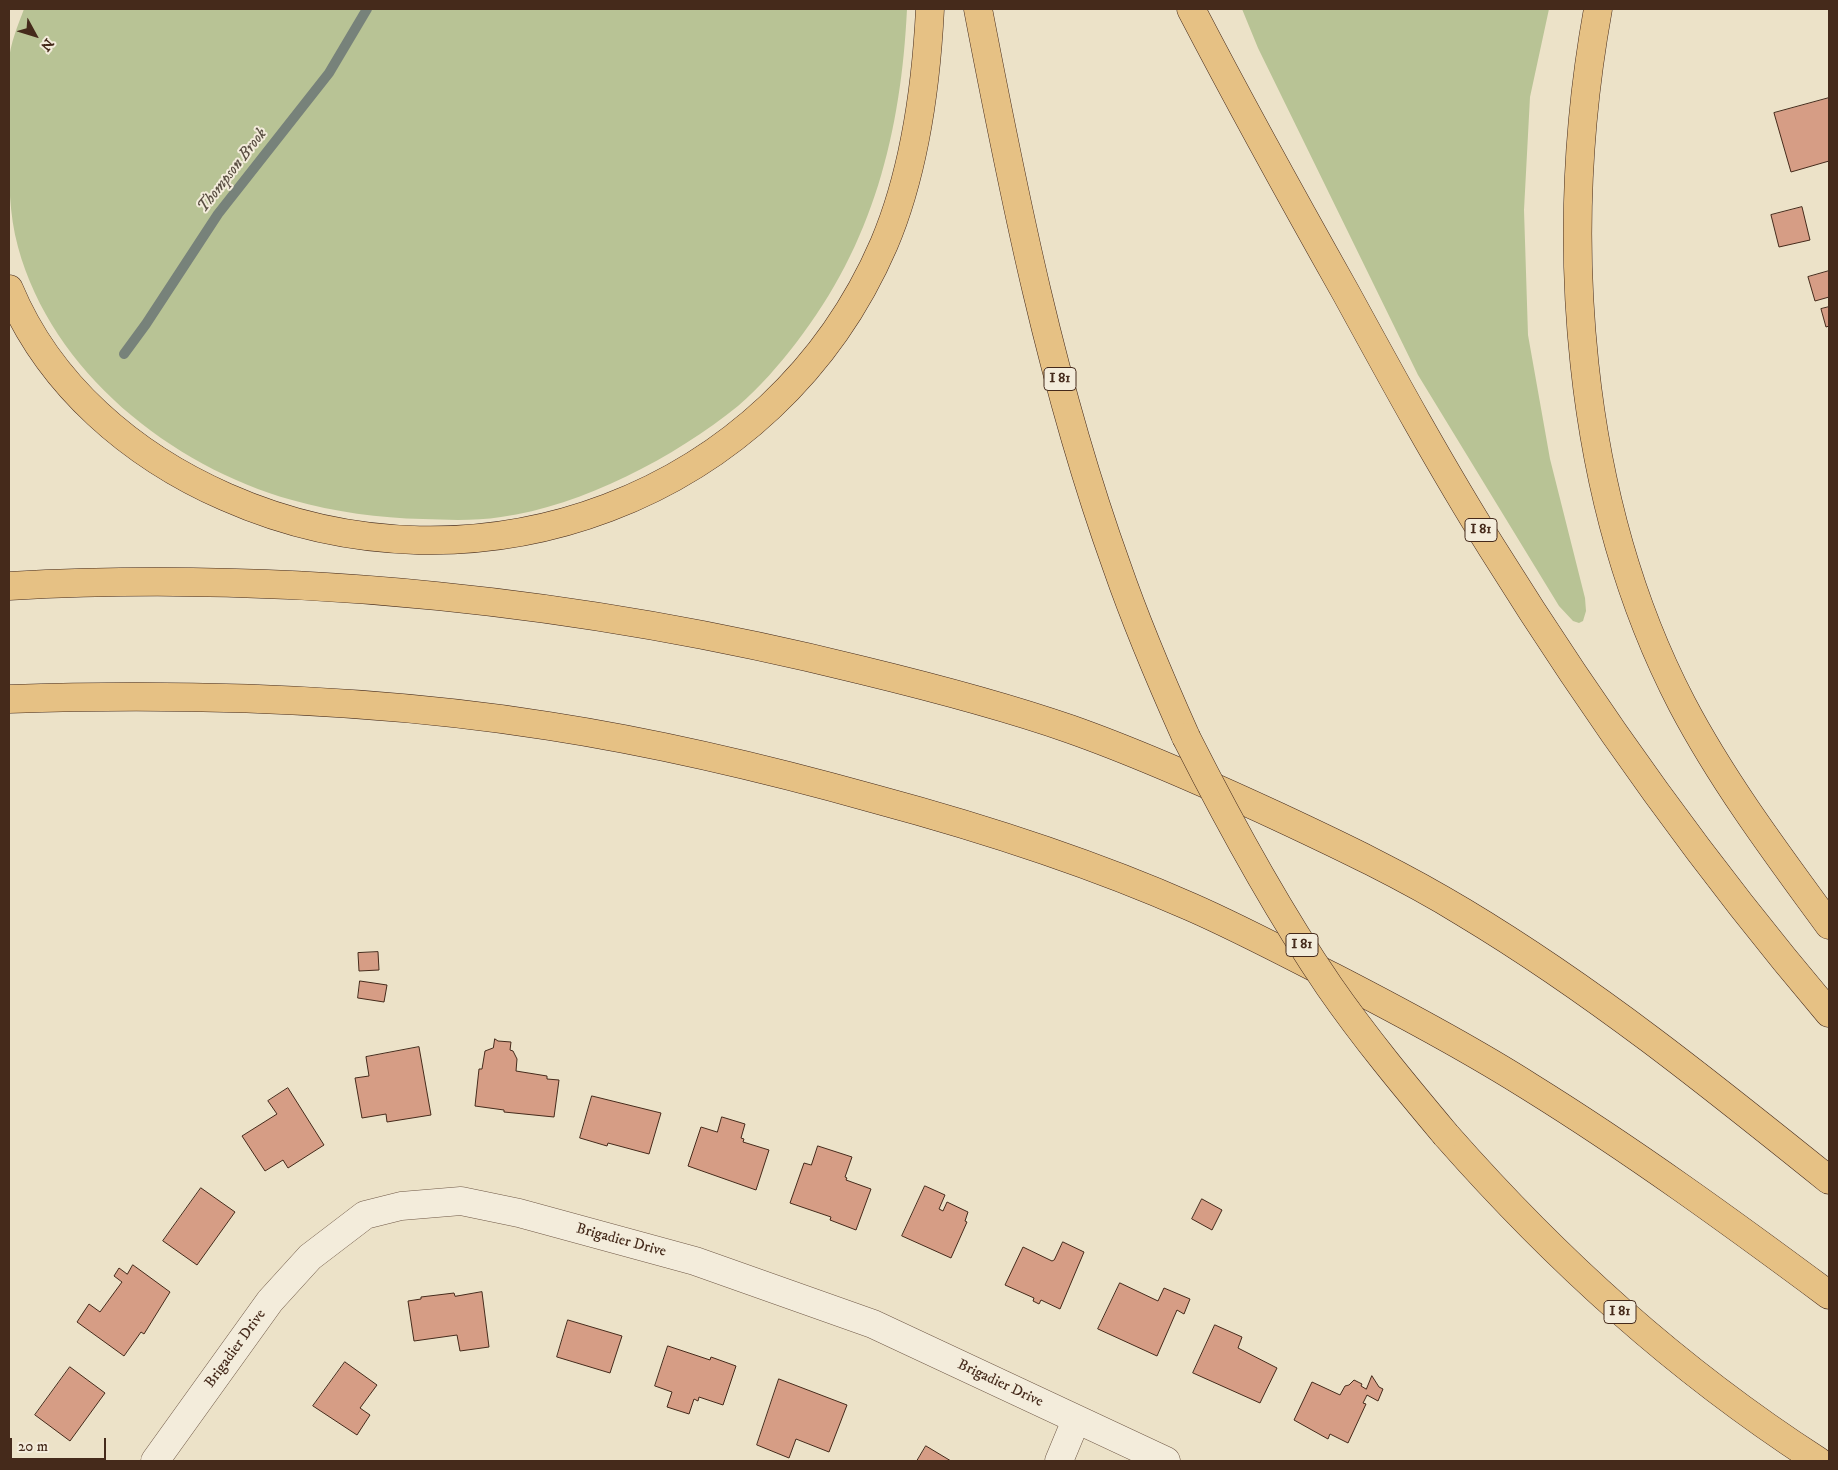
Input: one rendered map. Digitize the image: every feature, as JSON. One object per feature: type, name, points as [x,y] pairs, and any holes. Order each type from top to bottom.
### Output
[{"type":"highway","points":[[9,289],[37,343],[67,382],[106,422],[167,467],[244,505],[312,527],[363,538],[392,541],[478,540],[539,530],[569,522],[632,499],[696,465],[726,444],[783,394],[833,335],[852,307],[883,246],[904,187],[922,93],[930,9]]},
{"type":"highway","name":"I 81","points":[[978,9],[1013,180],[1050,341],[1070,417],[1116,567],[1159,676],[1186,737],[1236,834],[1312,961],[1362,1032],[1446,1134],[1557,1253],[1644,1333],[1738,1407],[1818,1461]]},
{"type":"highway","name":"I 81","points":[[1191,9],[1241,106],[1434,452],[1503,565],[1586,692],[1653,788],[1723,881],[1829,1013]]},
{"type":"highway","points":[[1598,9],[1588,63],[1580,158],[1577,261],[1583,342],[1591,404],[1602,477],[1620,550],[1647,627],[1682,704],[1722,772],[1771,846],[1829,925]]},
{"type":"highway","points":[[9,586],[112,582],[248,584],[406,594],[568,612],[737,641],[808,657],[946,691],[1070,729],[1201,781],[1374,863],[1465,913],[1569,981],[1667,1050],[1829,1180]]},
{"type":"highway","points":[[9,699],[141,697],[307,701],[392,707],[546,725],[698,754],[773,772],[941,817],[1027,844],[1111,873],[1194,908],[1285,952],[1450,1039],[1528,1085],[1605,1135],[1829,1295]]},
{"type":"street","name":"Brigadier Drive","points":[[155,1461],[270,1301],[310,1257],[364,1215],[401,1206],[461,1202],[519,1213],[695,1262],[863,1321],[1166,1461]]},
{"type":"street","points":[[1059,1461],[1076,1420]]},
{"type":"green space","points":[[24,9],[907,9],[904,55],[890,143],[863,227],[845,266],[823,305],[776,368],[738,406],[713,425],[657,461],[595,490],[563,502],[501,517],[462,520],[357,514],[292,500],[247,484],[203,464],[161,438],[122,408],[88,373],[58,334],[35,292],[18,247],[13,222],[9,185],[8,72],[13,41]]},
{"type":"green space","points":[[1242,9],[1549,9],[1530,97],[1524,210],[1528,335],[1550,459],[1585,598],[1586,611],[1583,621],[1579,623],[1573,621],[1559,606],[1418,375],[1258,48]]},
{"type":"building","points":[[1829,98],[1829,161],[1791,172],[1774,113]]},
{"type":"building","points":[[1802,207],[1810,240],[1779,247],[1771,215]]},
{"type":"building","points":[[1829,271],[1829,297],[1815,301],[1808,277]]},
{"type":"building","points":[[1829,307],[1829,326],[1826,327],[1821,309]]},
{"type":"building","points":[[378,952],[379,970],[359,971],[358,953]]},
{"type":"building","points":[[360,981],[387,985],[384,1002],[358,998]]},
{"type":"building","points":[[495,1039],[511,1042],[510,1050],[513,1051],[517,1059],[516,1071],[559,1080],[554,1117],[504,1112],[504,1110],[475,1106],[479,1069],[482,1069],[485,1051],[493,1048]]},
{"type":"building","points":[[419,1047],[431,1115],[387,1122],[386,1114],[362,1118],[355,1078],[369,1076],[366,1057]]},
{"type":"building","points":[[288,1088],[324,1145],[288,1168],[283,1160],[265,1171],[242,1136],[277,1114],[268,1101]]},
{"type":"building","points":[[592,1096],[661,1113],[649,1154],[608,1143],[607,1146],[580,1138]]},
{"type":"building","points":[[722,1117],[745,1124],[741,1138],[744,1139],[743,1142],[769,1150],[756,1190],[688,1166],[701,1127],[717,1132]]},
{"type":"building","points":[[818,1146],[852,1157],[845,1177],[847,1178],[846,1180],[871,1189],[856,1230],[830,1220],[831,1217],[790,1203],[804,1163],[811,1165]]},
{"type":"building","points":[[925,1186],[945,1195],[939,1209],[943,1211],[947,1202],[968,1212],[965,1221],[967,1222],[951,1258],[902,1236]]},
{"type":"building","points":[[201,1188],[235,1212],[197,1265],[163,1241]]},
{"type":"building","points":[[1202,1199],[1222,1210],[1212,1230],[1192,1219]]},
{"type":"building","points":[[1063,1242],[1084,1252],[1060,1309],[1041,1300],[1039,1304],[1033,1301],[1034,1298],[1005,1285],[1023,1247],[1052,1261]]},
{"type":"building","points":[[133,1265],[170,1292],[144,1334],[141,1332],[124,1356],[77,1322],[89,1304],[100,1312],[122,1282],[114,1276],[119,1268],[127,1274]]},
{"type":"building","points":[[1120,1283],[1158,1301],[1164,1288],[1190,1299],[1184,1314],[1177,1310],[1157,1356],[1098,1329]]},
{"type":"building","points":[[482,1292],[489,1347],[460,1351],[457,1335],[414,1341],[408,1301],[421,1299],[421,1297],[454,1293],[455,1296]]},
{"type":"building","points":[[568,1320],[622,1336],[610,1373],[557,1357]]},
{"type":"building","points":[[1215,1325],[1242,1337],[1238,1348],[1277,1368],[1260,1403],[1193,1373]]},
{"type":"building","points":[[668,1346],[710,1360],[711,1357],[736,1366],[723,1405],[699,1397],[698,1401],[694,1399],[689,1414],[667,1407],[672,1392],[655,1386]]},
{"type":"building","points":[[345,1362],[377,1385],[360,1408],[370,1415],[357,1435],[313,1406]]},
{"type":"building","points":[[70,1367],[105,1393],[70,1441],[35,1415]]},
{"type":"building","points":[[1372,1376],[1379,1387],[1383,1389],[1378,1401],[1367,1395],[1363,1403],[1366,1404],[1348,1443],[1330,1434],[1328,1439],[1294,1420],[1312,1382],[1340,1395],[1345,1386],[1354,1380],[1362,1384],[1361,1386],[1366,1389]]},
{"type":"building","points":[[779,1379],[847,1405],[829,1452],[796,1439],[789,1458],[757,1445]]},
{"type":"building","points":[[926,1446],[951,1461],[917,1461]]},
{"type":"waterway","name":"Thompson Brook","points":[[124,354],[146,324],[218,214],[329,73],[367,9]]}]
